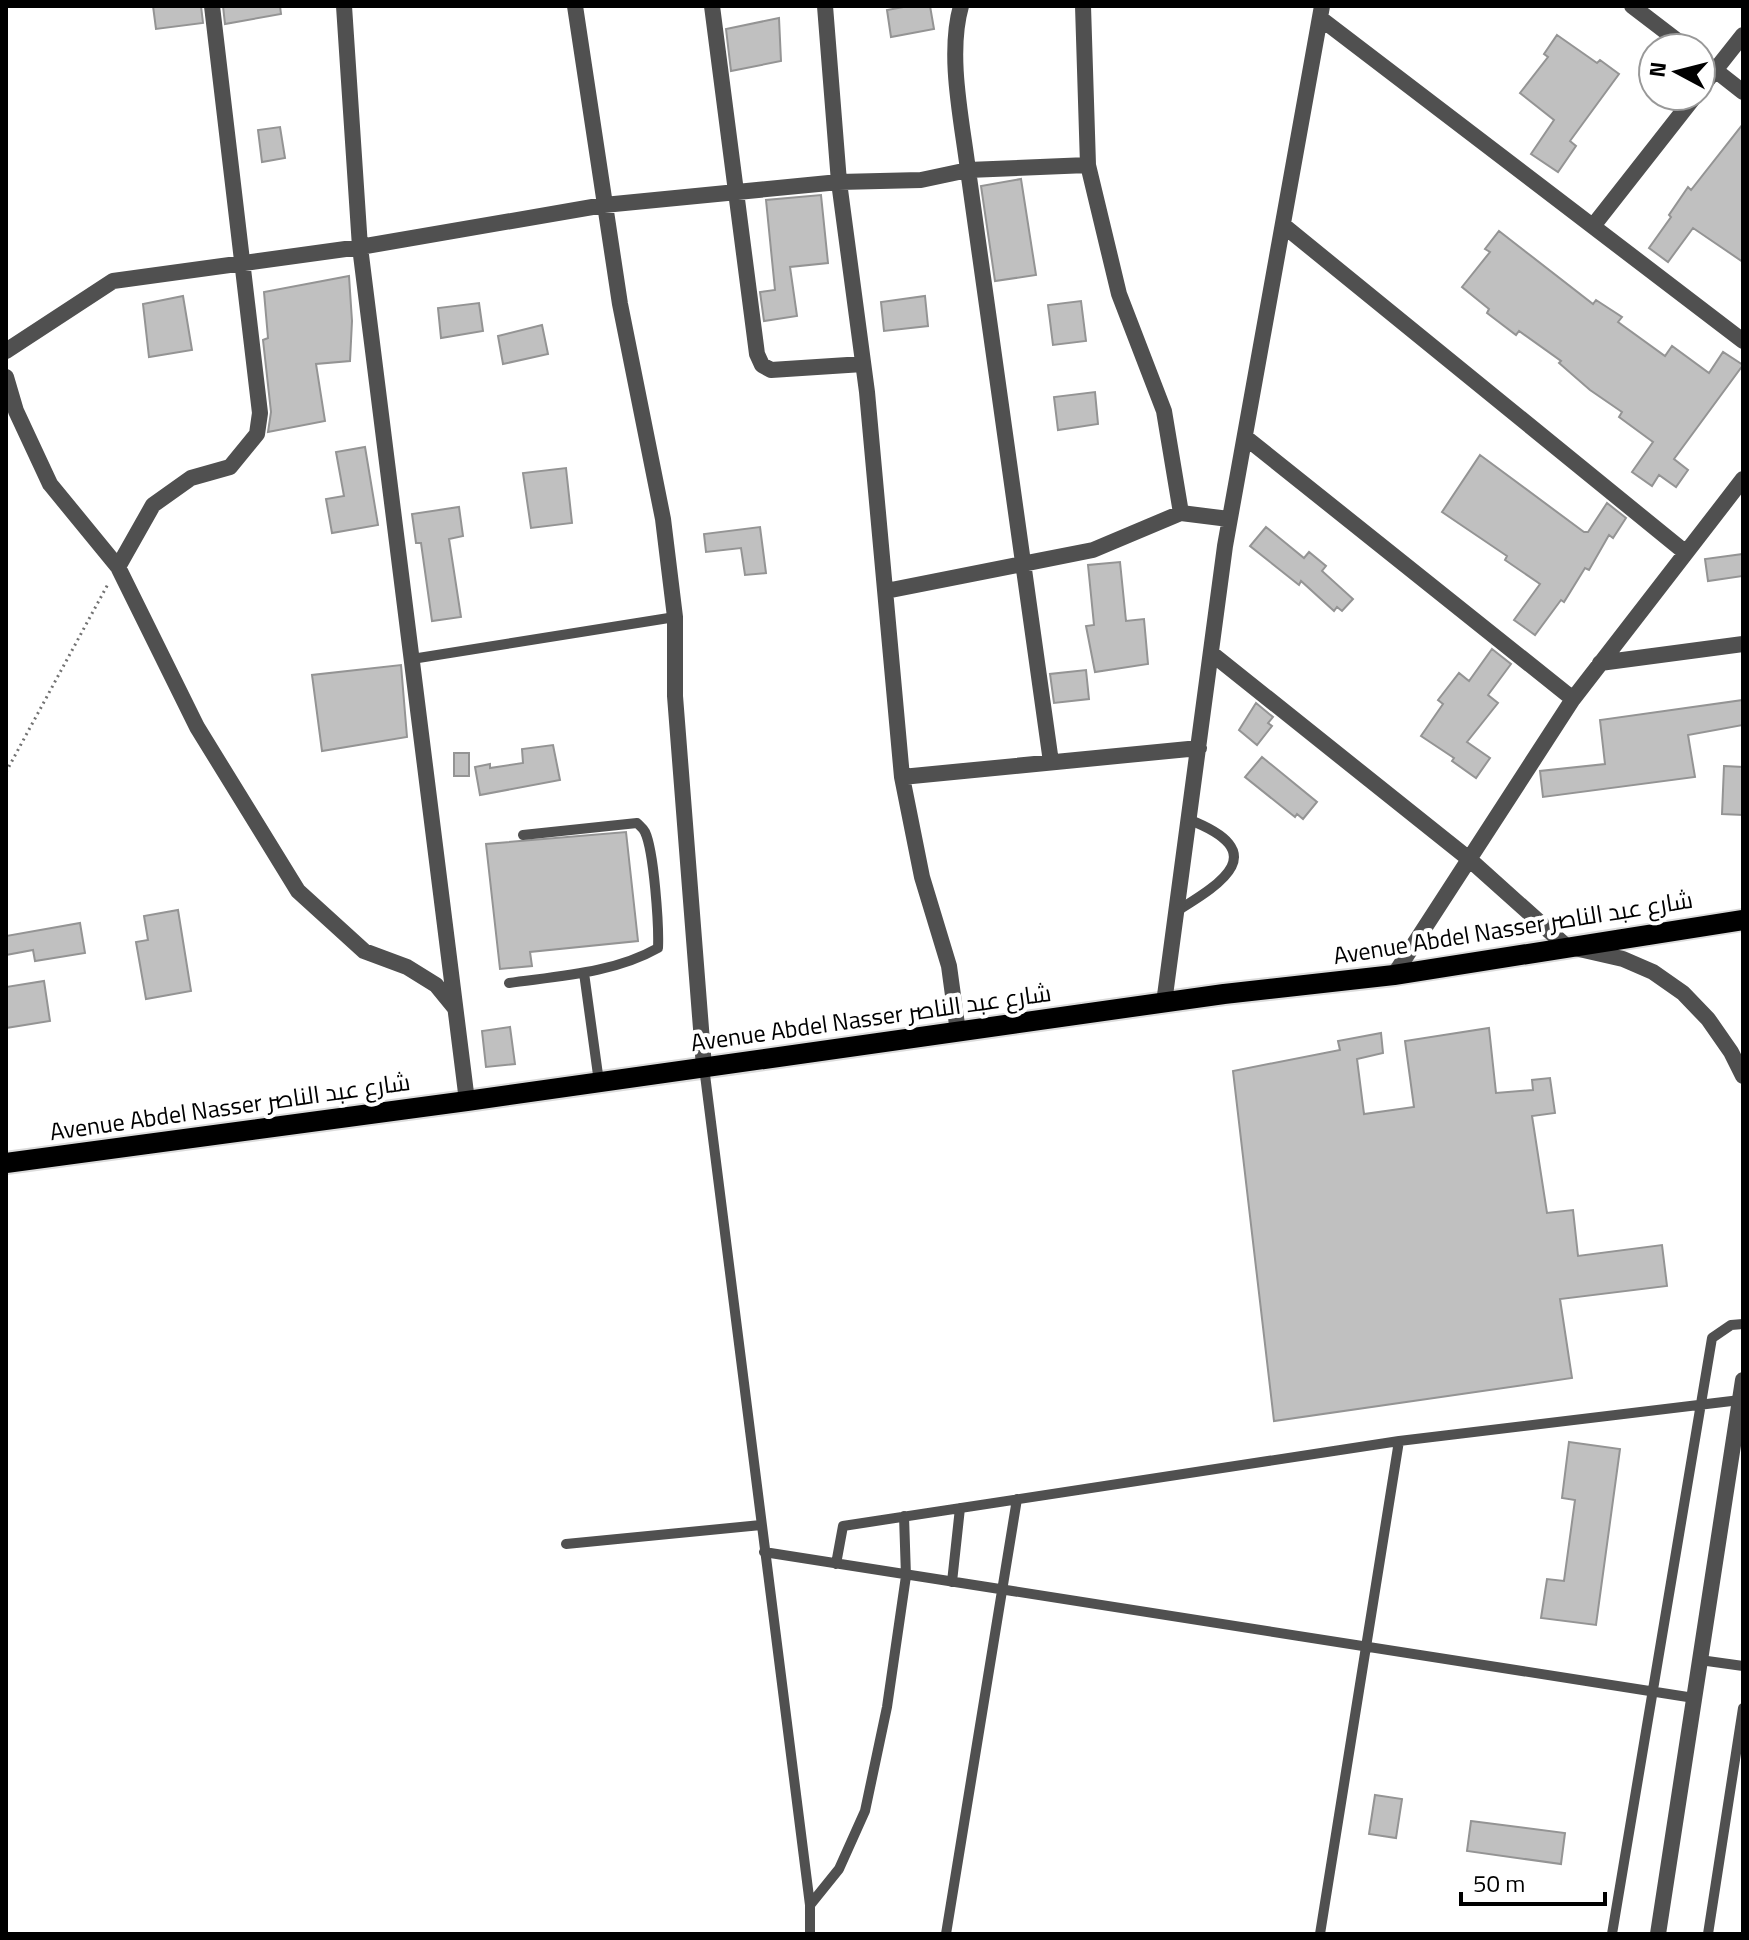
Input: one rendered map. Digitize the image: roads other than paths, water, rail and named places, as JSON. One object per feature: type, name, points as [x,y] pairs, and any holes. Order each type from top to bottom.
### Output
[{"type":"main road","name":"Avenue Abdel Nasser شارع عبد الناصر","points":[[6,1163],[1164,1003],[1394,975],[1743,920]]},
{"type":"street","points":[[118,567],[153,505],[191,478],[230,467],[257,434],[260,413],[212,6]]},
{"type":"street","points":[[344,6],[360,247],[467,1101]]},
{"type":"street","points":[[575,6],[620,304],[663,519],[675,617],[675,696],[704,1067]]},
{"type":"street","points":[[712,6],[757,354],[762,365],[771,370],[863,364]]},
{"type":"street","points":[[825,6],[839,182],[863,364],[902,777],[922,877],[949,966],[958,1032]]},
{"type":"street","points":[[961,6],[956,21],[957,76],[968,170],[1051,762]]},
{"type":"street","points":[[1083,6],[1088,165],[1119,294],[1164,411],[1181,513]]},
{"type":"street","points":[[1632,6],[1666,32]]},
{"type":"street","points":[[1164,1003],[1229,519],[1321,12],[1743,341]]},
{"type":"street","points":[[1717,69],[1743,35]]},
{"type":"street","points":[[1717,71],[1743,92]]},
{"type":"street","points":[[1593,226],[1682,112]]},
{"type":"street","points":[[6,351],[113,281],[360,247],[604,205],[839,182],[921,180],[968,170],[1088,165]]},
{"type":"street","points":[[1283,225],[1686,553]]},
{"type":"street","points":[[6,377],[16,411],[50,484],[118,567],[197,727],[298,891],[364,951],[407,967],[436,985],[455,1008]]},
{"type":"street","points":[[1245,437],[1573,699]]},
{"type":"street","points":[[1394,975],[1573,699],[1743,479]]},
{"type":"street","points":[[886,591],[1093,550],[1181,513],[1229,519]]},
{"type":"street","points":[[1600,663],[1743,644]]},
{"type":"street","points":[[1211,653],[1469,859],[1566,946],[1623,959],[1653,972],[1683,993],[1708,1019],[1743,1076]]},
{"type":"street","points":[[902,777],[1199,748]]},
{"type":"street","points":[[1658,1934],[1743,1380]]},
{"type":"lane","points":[[412,659],[675,617]]},
{"type":"lane","points":[[1177,911],[1217,887],[1229,875],[1233,863],[1232,850],[1220,835],[1190,820]]},
{"type":"lane","points":[[509,983],[584,973],[645,955],[658,948],[659,930],[649,848],[645,830],[637,823],[523,835]]},
{"type":"lane","points":[[584,973],[599,1082]]},
{"type":"lane","points":[[704,1067],[810,1905],[810,1934]]},
{"type":"lane","points":[[1612,1934],[1712,1338],[1731,1325],[1743,1324]]},
{"type":"lane","points":[[836,1564],[843,1526],[1399,1441],[1740,1400]]},
{"type":"lane","points":[[1320,1934],[1399,1441]]},
{"type":"lane","points":[[946,1934],[1017,1499]]},
{"type":"lane","points":[[952,1582],[960,1508]]},
{"type":"lane","points":[[810,1905],[839,1869],[865,1811],[887,1707],[906,1576],[904,1516]]},
{"type":"lane","points":[[566,1544],[761,1525]]},
{"type":"lane","points":[[764,1552],[1694,1698]]},
{"type":"lane","points":[[1700,1660],[1743,1666]]},
{"type":"lane","points":[[1708,1934],[1743,1708]]}]
